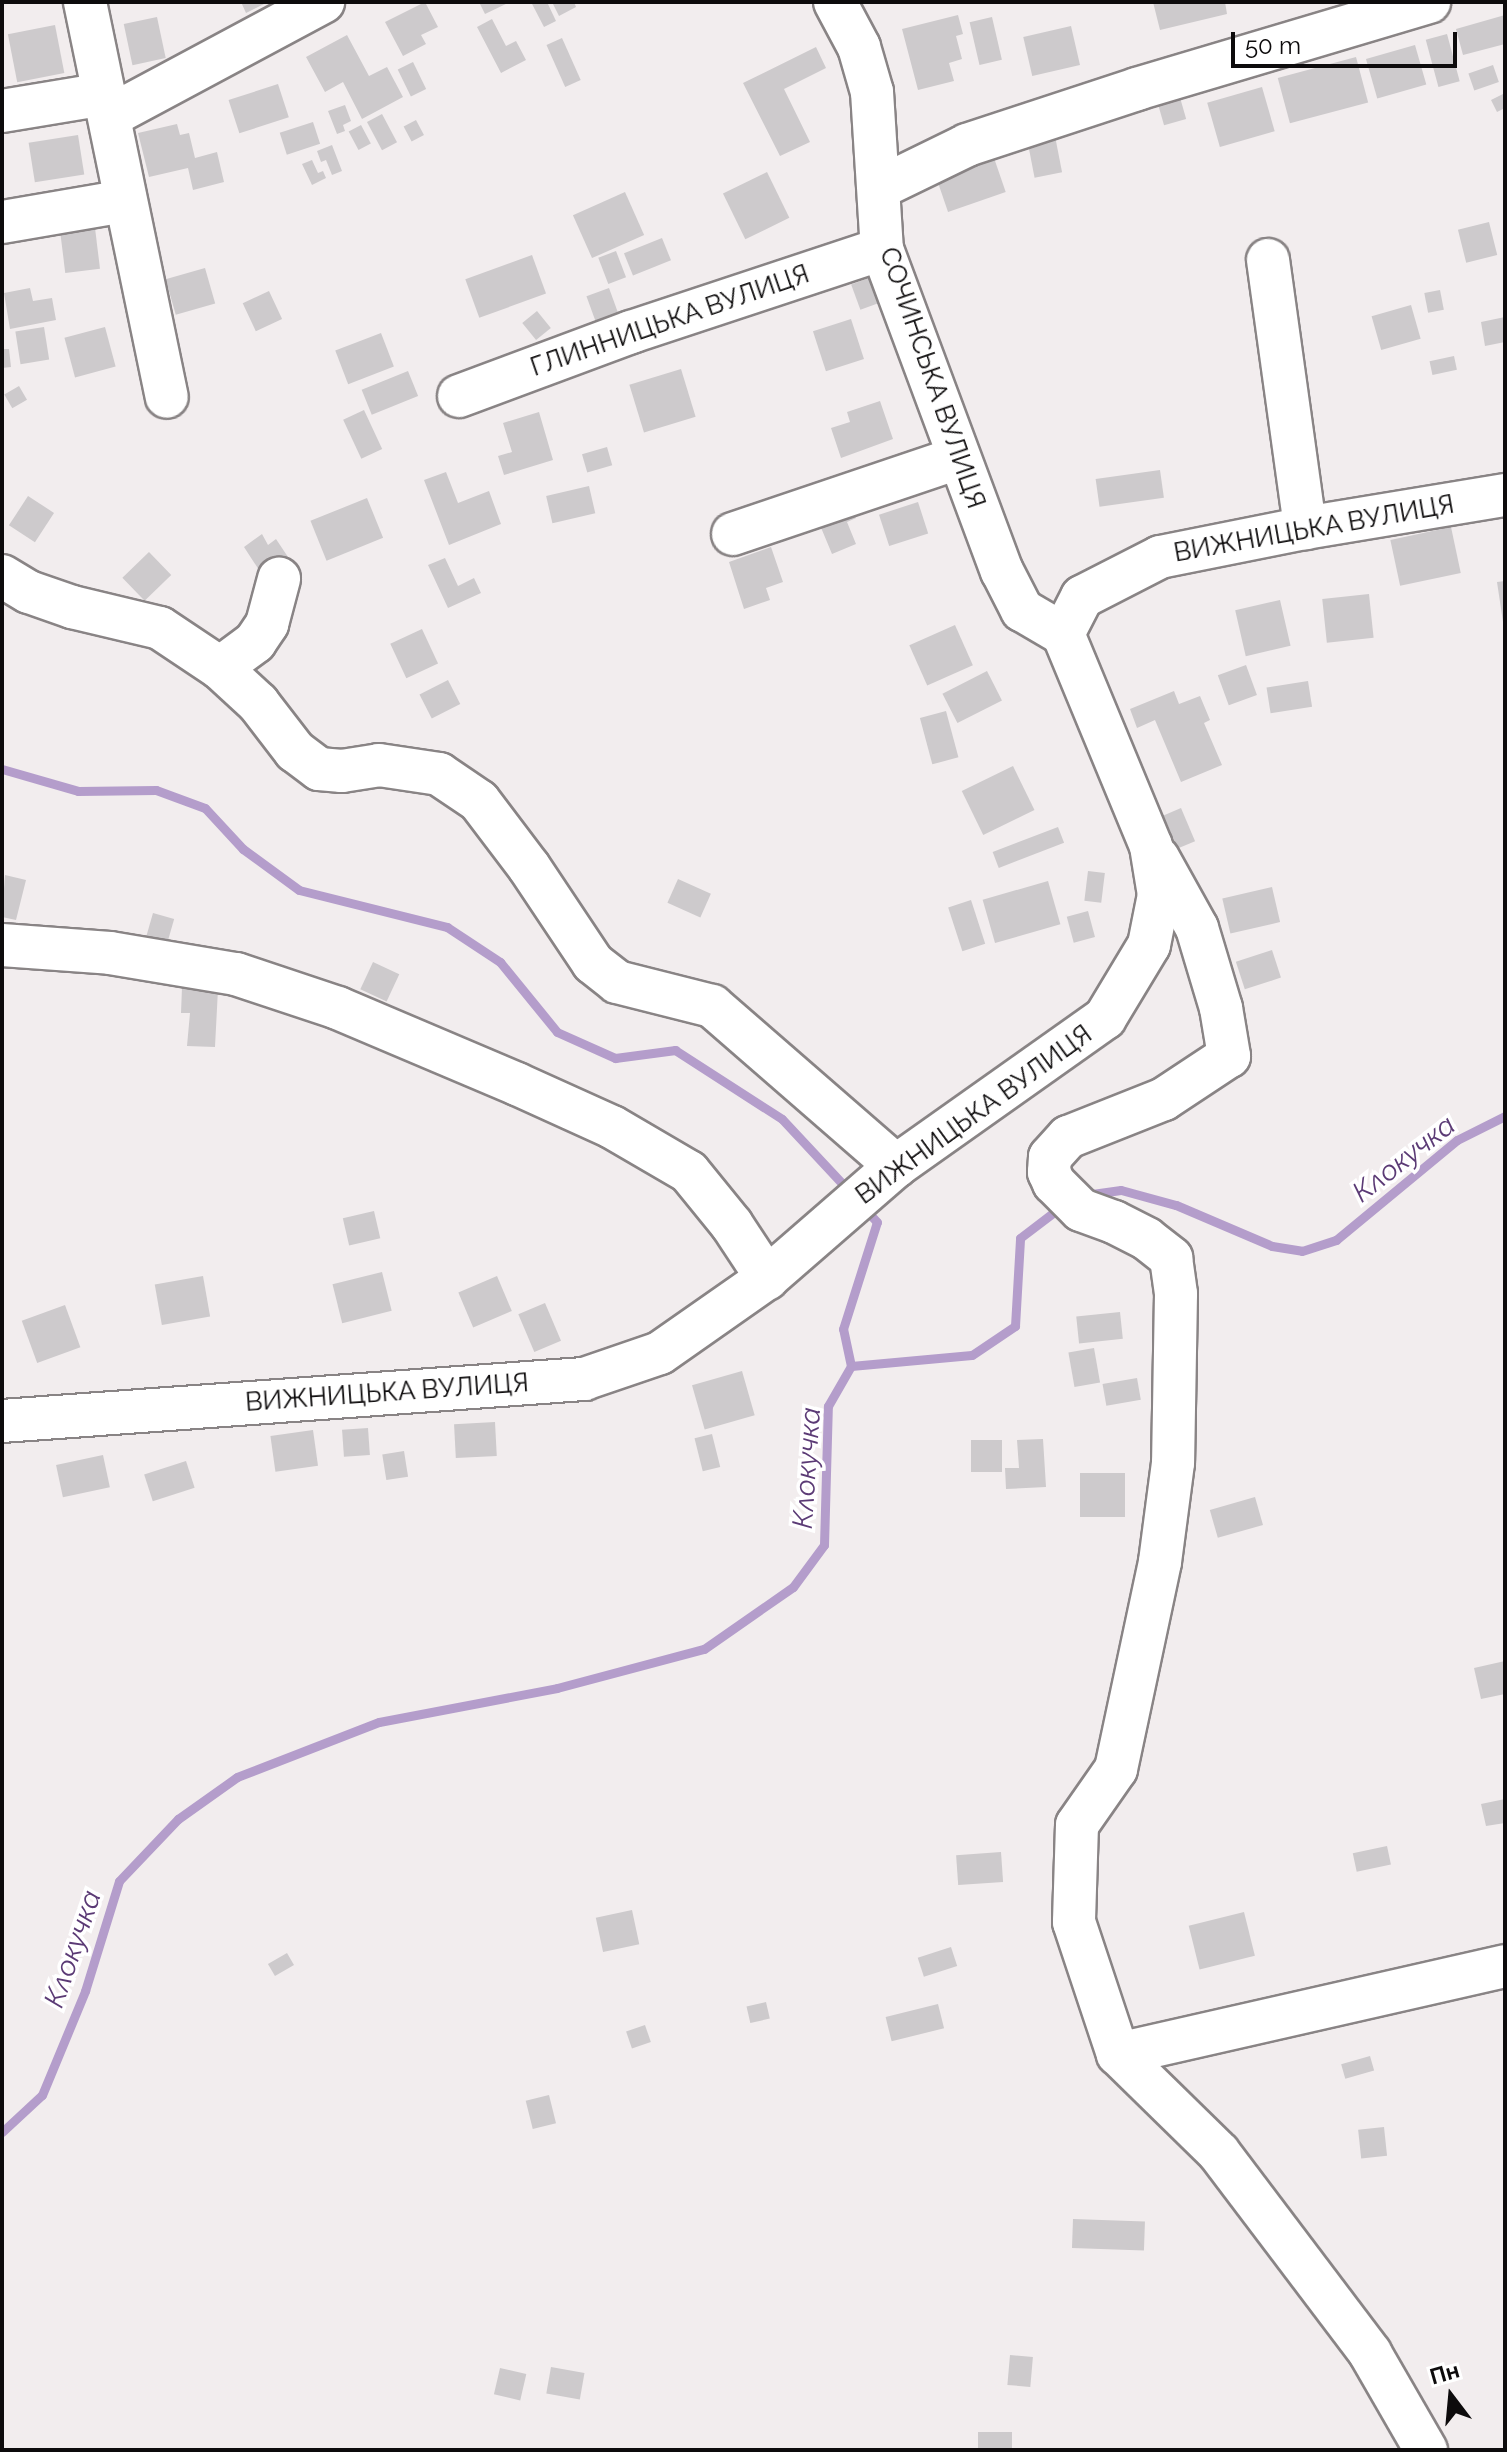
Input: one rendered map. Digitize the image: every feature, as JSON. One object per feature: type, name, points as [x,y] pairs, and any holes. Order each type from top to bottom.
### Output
[{"type":"street","points":[[85,2],[167,397]]},
{"type":"street","points":[[2,111],[107,105],[323,2]]},
{"type":"street","name":"СОЧИНСЬКА ВУЛИЦЯ","points":[[835,2],[859,47],[872,92],[882,249],[1002,571],[1022,610],[1063,634]]},
{"type":"street","points":[[879,188],[967,145],[1137,89],[1429,2]]},
{"type":"street","points":[[2,222],[125,201]]},
{"type":"street","name":"ГЛИННИЦЬКА ВУЛИЦЯ","points":[[459,396],[631,332],[882,249]]},
{"type":"street","points":[[1268,260],[1305,528]]},
{"type":"street","points":[[733,534],[958,458]]},
{"type":"street","name":"ВИЖНИЦЬКА ВУЛИЦЯ","points":[[2,1421],[584,1379],[660,1353],[767,1278],[887,1173],[1105,1018],[1149,945],[1159,895],[1151,846],[1063,634],[1082,597],[1160,557],[1305,528],[1505,495]]},
{"type":"street","points":[[2,576],[29,592],[72,607],[160,628],[220,668],[258,703],[295,751],[319,769],[342,771],[379,765],[439,774],[479,801],[529,867],[593,963],[617,982],[712,1006],[887,1173]]},
{"type":"street","points":[[220,668],[255,642],[267,624],[279,579]]},
{"type":"street","points":[[1151,846],[1197,928],[1221,1008],[1229,1056],[1164,1099],[1068,1137],[1050,1157],[1049,1172],[1068,1197],[1125,1227],[1171,1258],[1176,1294],[1173,1463],[1160,1562],[1116,1769],[1077,1825],[1074,1922],[1118,2054],[1219,2153],[1370,2353],[1426,2450]]},
{"type":"street","points":[[2,945],[110,953],[236,974],[338,1008],[517,1084],[612,1127],[689,1172],[732,1225],[767,1278]]},
{"type":"street","points":[[1118,2054],[1505,1966]]},
{"type":"building","points":[[241,2],[268,2],[246,13]]},
{"type":"building","points":[[425,2],[438,27],[421,35],[426,44],[403,56],[385,22]]},
{"type":"building","points":[[479,2],[510,2],[485,14]]},
{"type":"building","points":[[531,2],[547,2],[556,21],[544,27]]},
{"type":"building","points":[[552,2],[574,2],[576,7],[559,16]]},
{"type":"building","points":[[1153,2],[1225,2],[1227,14],[1160,30]]},
{"type":"building","points":[[958,15],[963,34],[956,36],[962,59],[949,63],[954,81],[918,90],[902,29]]},
{"type":"building","points":[[1505,15],[1505,44],[1463,55],[1456,29]]},
{"type":"building","points":[[157,17],[166,58],[132,65],[124,24]]},
{"type":"building","points":[[992,17],[1002,60],[979,65],[970,22]]},
{"type":"building","points":[[492,19],[506,46],[516,41],[526,60],[501,73],[477,27]]},
{"type":"building","points":[[55,25],[64,73],[17,82],[8,34]]},
{"type":"building","points":[[1071,26],[1080,65],[1032,76],[1023,37]]},
{"type":"building","points":[[1447,34],[1460,81],[1438,87],[1426,40]]},
{"type":"building","points":[[347,35],[369,76],[387,67],[403,97],[362,119],[343,82],[325,92],[306,57]]},
{"type":"building","points":[[562,38],[581,80],[565,87],[546,45]]},
{"type":"building","points":[[1415,45],[1426,84],[1377,98],[1366,59]]},
{"type":"building","points":[[816,47],[826,68],[784,89],[810,142],[780,156],[743,83]]},
{"type":"building","points":[[1356,57],[1368,102],[1290,123],[1278,78]]},
{"type":"building","points":[[413,62],[426,89],[411,96],[398,69]]},
{"type":"building","points":[[1493,65],[1499,82],[1474,90],[1468,73]]},
{"type":"building","points":[[278,84],[289,117],[239,133],[229,100]]},
{"type":"building","points":[[1262,87],[1275,131],[1220,147],[1207,103]]},
{"type":"building","points":[[1505,93],[1505,108],[1497,112],[1491,100]]},
{"type":"building","points":[[1179,94],[1186,119],[1164,125],[1157,100]]},
{"type":"building","points":[[345,105],[351,121],[343,125],[345,131],[337,134],[328,111]]},
{"type":"building","points":[[382,114],[397,142],[382,150],[367,122]]},
{"type":"building","points":[[416,120],[424,135],[412,142],[404,127]]},
{"type":"building","points":[[313,122],[320,144],[287,155],[280,133]]},
{"type":"building","points":[[177,124],[180,135],[189,133],[195,158],[217,152],[224,182],[193,190],[188,168],[149,177],[138,133]]},
{"type":"building","points":[[361,125],[371,144],[358,150],[349,132]]},
{"type":"building","points":[[78,135],[84,175],[35,182],[29,143]]},
{"type":"building","points":[[1055,136],[1062,172],[1035,178],[1028,141]]},
{"type":"building","points":[[332,145],[342,171],[332,175],[326,160],[321,162],[317,151]]},
{"type":"building","points":[[994,158],[1006,192],[948,212],[936,178]]},
{"type":"building","points":[[312,160],[318,173],[323,171],[326,178],[312,185],[302,164]]},
{"type":"building","points":[[767,172],[789,218],[745,239],[723,193]]},
{"type":"building","points":[[625,192],[644,235],[592,258],[573,215]]},
{"type":"building","points":[[1489,222],[1497,255],[1466,263],[1458,230]]},
{"type":"building","points":[[95,228],[100,269],[65,273],[60,232]]},
{"type":"building","points":[[662,238],[671,260],[633,276],[624,253]]},
{"type":"building","points":[[616,251],[626,277],[608,284],[598,258]]},
{"type":"building","points":[[532,255],[546,294],[479,318],[465,279]]},
{"type":"building","points":[[205,268],[215,304],[176,315],[166,279]]},
{"type":"building","points":[[869,278],[878,303],[860,310],[851,284]]},
{"type":"building","points":[[30,288],[33,301],[52,298],[56,320],[10,329],[4,293]]},
{"type":"building","points":[[609,288],[620,319],[598,327],[586,296]]},
{"type":"building","points":[[1440,290],[1444,310],[1428,313],[1424,293]]},
{"type":"building","points":[[269,291],[282,319],[256,331],[243,303]]},
{"type":"building","points":[[1411,305],[1421,339],[1381,350],[1372,316]]},
{"type":"building","points":[[537,311],[551,328],[536,340],[522,323]]},
{"type":"building","points":[[1505,317],[1505,342],[1485,346],[1481,322]]},
{"type":"building","points":[[851,319],[864,359],[826,371],[813,331]]},
{"type":"building","points":[[44,327],[49,360],[21,364],[15,332]]},
{"type":"building","points":[[105,327],[116,367],[75,377],[64,338]]},
{"type":"building","points":[[381,333],[394,367],[348,384],[335,351]]},
{"type":"building","points":[[2,349],[9,349],[11,367],[2,368]]},
{"type":"building","points":[[1454,356],[1457,370],[1432,375],[1430,361]]},
{"type":"building","points":[[681,369],[696,417],[644,433],[629,385]]},
{"type":"building","points":[[408,371],[418,396],[372,415],[362,390]]},
{"type":"building","points":[[19,386],[27,400],[12,408],[4,394]]},
{"type":"building","points":[[880,401],[893,439],[841,458],[831,428],[850,422],[847,412]]},
{"type":"building","points":[[364,410],[382,449],[361,459],[343,420]]},
{"type":"building","points":[[539,412],[553,460],[504,475],[498,456],[512,452],[503,423]]},
{"type":"building","points":[[607,447],[612,465],[587,472],[582,454]]},
{"type":"building","points":[[1160,470],[1164,498],[1100,507],[1096,479]]},
{"type":"building","points":[[446,472],[458,503],[489,491],[501,524],[449,545],[424,480]]},
{"type":"building","points":[[589,486],[595,513],[552,523],[546,496]]},
{"type":"building","points":[[28,496],[54,513],[35,542],[9,525]]},
{"type":"building","points":[[367,498],[383,538],[327,561],[310,521]]},
{"type":"building","points":[[918,502],[928,533],[889,546],[879,515]]},
{"type":"building","points":[[850,504],[856,518],[847,522],[856,544],[832,554],[817,518]]},
{"type":"building","points":[[1451,527],[1461,573],[1400,586],[1390,540]]},
{"type":"building","points":[[262,534],[268,545],[276,539],[290,560],[280,567],[275,559],[259,570],[244,547]]},
{"type":"building","points":[[771,547],[783,582],[766,588],[770,600],[744,609],[729,562]]},
{"type":"building","points":[[149,552],[171,575],[145,601],[122,578]]},
{"type":"building","points":[[445,558],[458,586],[474,578],[481,593],[448,608],[428,565]]},
{"type":"building","points":[[1505,581],[1505,622],[1503,622],[1497,582]]},
{"type":"building","points":[[1369,594],[1374,638],[1327,643],[1322,599]]},
{"type":"building","points":[[1280,600],[1291,646],[1246,656],[1235,610]]},
{"type":"building","points":[[955,625],[973,665],[927,686],[909,645]]},
{"type":"building","points":[[422,629],[438,663],[406,678],[390,644]]},
{"type":"building","points":[[1246,665],[1257,695],[1229,705],[1218,675]]},
{"type":"building","points":[[987,671],[1002,700],[957,723],[942,694]]},
{"type":"building","points":[[448,680],[460,704],[432,719],[419,695]]},
{"type":"building","points":[[1308,681],[1312,707],[1271,713],[1267,688]]},
{"type":"building","points":[[1174,691],[1179,704],[1200,696],[1210,720],[1204,723],[1222,765],[1181,782],[1155,720],[1137,728],[1130,709]]},
{"type":"building","points":[[946,711],[958,757],[932,764],[920,718]]},
{"type":"building","points":[[1013,766],[1034,810],[983,835],[962,791]]},
{"type":"building","points":[[1181,808],[1195,841],[1178,849],[1164,815]]},
{"type":"building","points":[[1058,827],[1064,843],[999,868],[993,852]]},
{"type":"building","points":[[1088,871],[1105,873],[1101,903],[1084,901]]},
{"type":"building","points":[[5,875],[26,880],[16,920],[2,917]]},
{"type":"building","points":[[678,879],[711,894],[700,917],[667,903]]},
{"type":"building","points":[[1048,881],[1060,924],[995,943],[983,900]]},
{"type":"building","points":[[1272,887],[1280,922],[1230,934],[1222,898]]},
{"type":"building","points":[[971,900],[985,944],[962,951],[948,907]]},
{"type":"building","points":[[1088,911],[1095,937],[1074,943],[1067,917]]},
{"type":"building","points":[[153,913],[174,919],[165,950],[144,944]]},
{"type":"building","points":[[1272,950],[1281,978],[1245,989],[1236,962]]},
{"type":"building","points":[[373,962],[399,974],[387,1001],[360,989]]},
{"type":"building","points":[[182,987],[218,989],[215,1047],[187,1046],[190,1013],[181,1013]]},
{"type":"building","points":[[374,1211],[380,1238],[349,1245],[343,1218]]},
{"type":"building","points":[[382,1272],[392,1311],[342,1323],[333,1284]]},
{"type":"building","points":[[203,1276],[210,1316],[162,1325],[155,1285]]},
{"type":"building","points":[[497,1276],[512,1311],[473,1327],[458,1292]]},
{"type":"building","points":[[545,1303],[561,1341],[534,1352],[518,1314]]},
{"type":"building","points":[[65,1305],[80,1347],[37,1363],[22,1321]]},
{"type":"building","points":[[1120,1312],[1123,1339],[1079,1343],[1076,1317]]},
{"type":"building","points":[[1094,1348],[1100,1382],[1074,1387],[1068,1353]]},
{"type":"building","points":[[742,1371],[755,1415],[705,1430],[692,1385]]},
{"type":"building","points":[[1137,1378],[1141,1400],[1106,1406],[1103,1384]]},
{"type":"building","points":[[495,1422],[497,1456],[456,1458],[454,1424]]},
{"type":"building","points":[[368,1428],[370,1455],[344,1457],[342,1430]]},
{"type":"building","points":[[313,1430],[318,1466],[275,1472],[270,1436]]},
{"type":"building","points":[[712,1434],[720,1467],[703,1471],[695,1438]]},
{"type":"building","points":[[1043,1439],[1046,1487],[1006,1489],[1005,1468],[1019,1468],[1017,1440]]},
{"type":"building","points":[[971,1440],[1002,1440],[1002,1472],[971,1472]]},
{"type":"building","points":[[404,1451],[408,1477],[386,1480],[382,1454]]},
{"type":"building","points":[[103,1455],[110,1487],[63,1497],[56,1465]]},
{"type":"building","points":[[186,1461],[195,1488],[153,1501],[144,1475]]},
{"type":"building","points":[[1080,1473],[1125,1473],[1125,1517],[1080,1517]]},
{"type":"building","points":[[1255,1497],[1263,1525],[1218,1538],[1210,1510]]},
{"type":"building","points":[[1505,1661],[1505,1694],[1481,1699],[1474,1668]]},
{"type":"building","points":[[1505,1799],[1505,1823],[1486,1826],[1481,1804]]},
{"type":"building","points":[[1387,1846],[1391,1865],[1357,1872],[1353,1853]]},
{"type":"building","points":[[1001,1852],[1003,1882],[958,1885],[956,1855]]},
{"type":"building","points":[[632,1910],[639,1944],[603,1952],[596,1918]]},
{"type":"building","points":[[1244,1912],[1255,1956],[1200,1969],[1189,1926]]},
{"type":"building","points":[[951,1947],[957,1966],[924,1977],[918,1958]]},
{"type":"building","points":[[287,1953],[294,1965],[275,1976],[268,1964]]},
{"type":"building","points":[[766,2002],[770,2019],[750,2023],[747,2006]]},
{"type":"building","points":[[938,2004],[944,2028],[892,2041],[886,2017]]},
{"type":"building","points":[[645,2025],[651,2042],[632,2049],[626,2032]]},
{"type":"building","points":[[1370,2056],[1374,2070],[1345,2079],[1341,2064]]},
{"type":"building","points":[[549,2095],[556,2123],[533,2129],[526,2101]]},
{"type":"building","points":[[1384,2127],[1387,2156],[1361,2159],[1358,2130]]},
{"type":"building","points":[[1073,2219],[1145,2222],[1144,2250],[1072,2248]]},
{"type":"building","points":[[1010,2355],[1033,2357],[1030,2387],[1007,2385]]},
{"type":"building","points":[[551,2367],[584,2373],[580,2399],[546,2394]]},
{"type":"building","points":[[500,2368],[526,2374],[520,2400],[494,2394]]},
{"type":"building","points":[[978,2432],[1012,2432],[1012,2450],[978,2450]]},
{"type":"waterway","points":[[2,769],[78,791],[156,790],[205,808],[243,849],[299,890],[447,927],[500,962],[557,1032],[615,1058],[675,1050],[782,1119],[850,1192]]},
{"type":"waterway","name":"Клокучка","points":[[1085,1195],[1121,1190],[1176,1205],[1272,1246],[1302,1251],[1336,1240],[1457,1140],[1505,1116]]},
{"type":"waterway","name":"Клокучка","points":[[2,2132],[42,2095],[85,1991],[119,1881],[178,1819],[237,1777],[379,1722],[557,1688],[704,1649],[793,1587],[824,1545],[828,1406],[851,1366],[972,1355],[1015,1326],[1020,1238],[1062,1206]]},
{"type":"waterway","points":[[851,1366],[843,1329],[877,1222],[865,1209]]}]
